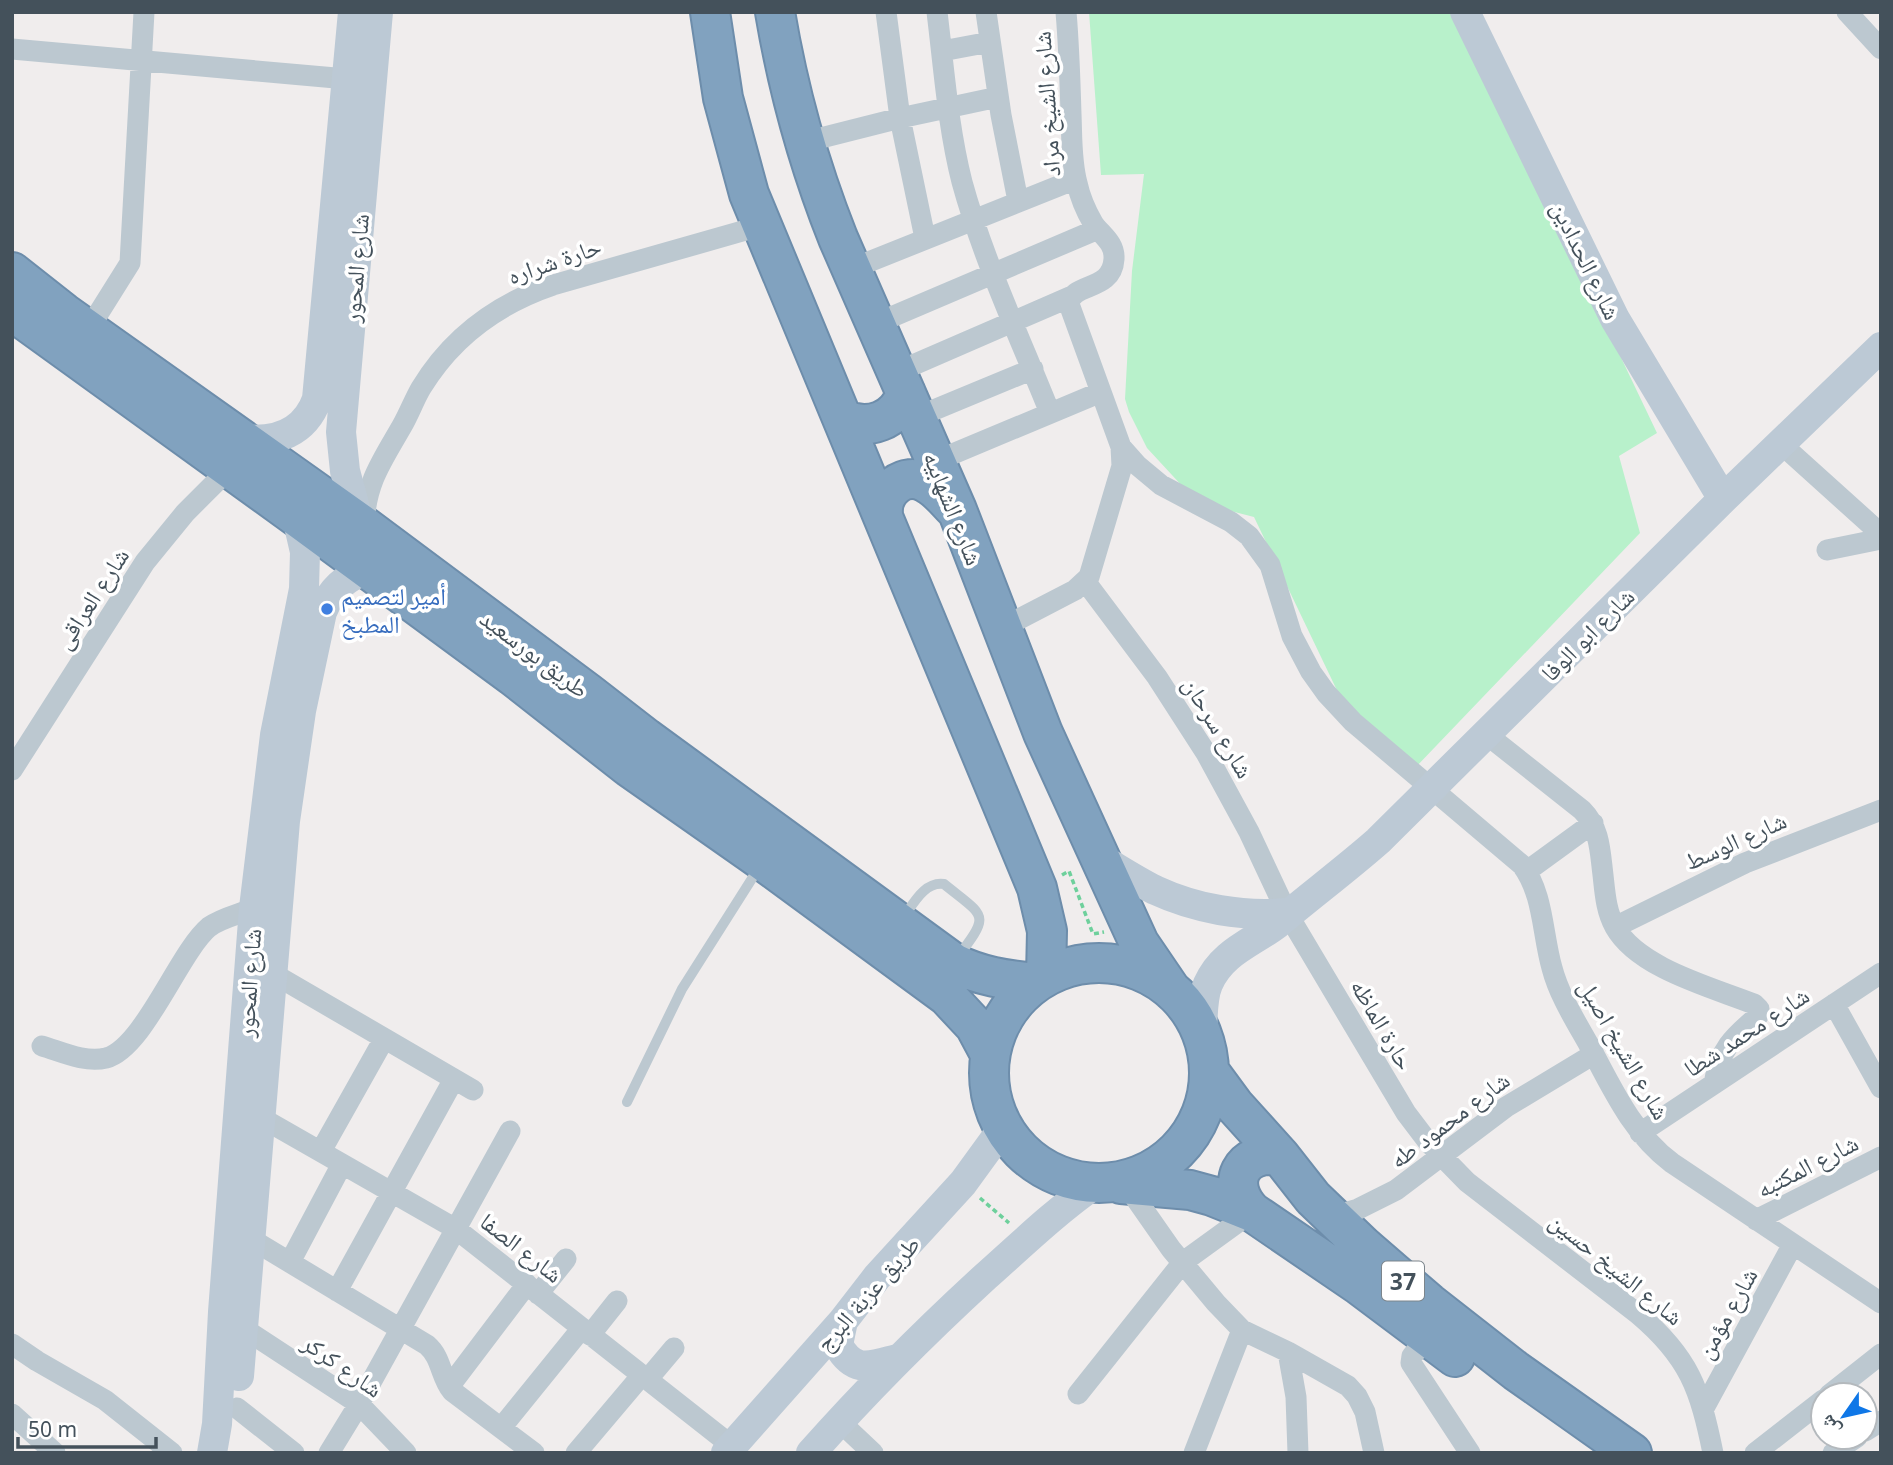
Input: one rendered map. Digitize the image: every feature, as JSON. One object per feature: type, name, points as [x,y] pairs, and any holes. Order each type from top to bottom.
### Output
[{"type":"highway","points":[[710,12],[717,65],[731,130],[760,226],[883,514],[1037,888],[1047,931],[1040,979]]},
{"type":"highway","name":"شارع الشهابيه","points":[[775,12],[792,93],[823,200],[957,510],[1042,733],[1130,926],[1171,990]]},
{"type":"highway","name":"طريق بورسعيد","points":[[12,272],[88,330],[236,454],[298,517],[513,676],[579,707]]},
{"type":"highway","name":"طريق بورسعيد","points":[[12,311],[236,454],[362,525],[764,861],[947,996],[975,1026],[990,1054]]},
{"type":"highway","points":[[843,419],[860,424],[883,420],[897,409],[907,394]]},
{"type":"highway","points":[[883,514],[883,503],[888,492],[895,485],[911,479],[927,484],[957,510]]},
{"type":"highway","name":"طريق بورسعيد","points":[[638,753],[968,971],[992,977],[1040,979]]},
{"type":"highway","points":[[1111,963],[1143,972],[1184,1002],[1202,1032],[1209,1071],[1203,1110],[1184,1144],[1153,1170],[1113,1184],[1064,1178],[1035,1163],[1012,1141],[1003,1128],[990,1092],[990,1054],[998,1029],[1010,1007],[1040,979],[1077,964],[1111,963]]},
{"type":"highway","name":"37","points":[[1209,1071],[1234,1105],[1331,1217],[1472,1338],[1632,1453]]},
{"type":"highway","points":[[1252,1212],[1239,1193],[1241,1171],[1257,1156],[1280,1156]]},
{"type":"highway","name":"37","points":[[1113,1184],[1190,1190],[1252,1212],[1429,1336],[1585,1453]]},
{"type":"street","points":[[88,330],[130,263],[144,12]]},
{"type":"street","name":"شارع المحور","points":[[236,454],[285,436],[305,421],[317,399],[353,12]]},
{"type":"street","name":"شارع المحور","points":[[362,525],[345,471],[341,432],[378,12]]},
{"type":"street","points":[[886,12],[900,118],[925,238]]},
{"type":"street","points":[[937,12],[956,156],[974,219],[1050,413]]},
{"type":"street","points":[[986,12],[998,97],[1018,201]]},
{"type":"street","name":"شارع الشيخ مراد","points":[[1066,12],[1076,179],[1084,205],[1112,246],[1114,254],[1112,269],[1103,281],[1075,293],[1070,298]]},
{"type":"street","name":"شارع الحدادين","points":[[1465,12],[1615,319],[1723,499]]},
{"type":"street","points":[[1847,12],[1881,49]]},
{"type":"street","points":[[942,51],[990,42]]},
{"type":"street","points":[[12,50],[347,79]]},
{"type":"street","points":[[805,142],[998,97]]},
{"type":"street","points":[[851,269],[1076,179]]},
{"type":"street","name":"حارة شراره","points":[[362,525],[374,473],[406,420],[419,391],[448,351],[485,317],[518,299],[553,285],[760,226]]},
{"type":"street","points":[[876,324],[1098,229]]},
{"type":"street","points":[[907,394],[1013,321],[1070,298]]},
{"type":"street","points":[[1002,628],[1075,590],[1085,581],[1092,568],[1121,472],[1121,447],[1069,304],[1070,298]]},
{"type":"street","name":"شارع ابو الوفا","points":[[1202,1032],[1206,991],[1217,969],[1240,946],[1272,927],[1349,867],[1881,346]]},
{"type":"street","points":[[907,394],[1033,369]]},
{"type":"street","points":[[936,461],[1101,392]]},
{"type":"street","points":[[1780,443],[1881,536]]},
{"type":"street","name":"شارع الشيخ اصيل","points":[[1121,447],[1155,480],[1231,522],[1258,545],[1275,575],[1292,636],[1318,683],[1344,713],[1511,854],[1527,872],[1537,893],[1556,982],[1640,1133],[1663,1156],[1881,1303]]},
{"type":"street","name":"شارع العراقى","points":[[12,770],[145,562],[236,454]]},
{"type":"street","name":"شارع المحور","points":[[212,1453],[217,1424],[254,908],[275,734],[304,589],[304,552],[298,517]]},
{"type":"street","points":[[1827,550],[1881,536]]},
{"type":"street","name":"شارع المحور","points":[[231,1453],[289,785],[322,612],[329,598],[346,579],[368,569]]},
{"type":"street","name":"شارع سرحان","points":[[1085,581],[1140,652],[1195,736],[1244,823],[1287,914]]},
{"type":"street","points":[[1486,734],[1582,810],[1593,823],[1598,840],[1606,902],[1615,927],[1632,949],[1647,960],[1754,1004],[1759,1009],[1758,1016],[1742,1029],[1727,1047],[1717,1068],[1714,1084]]},
{"type":"street","name":"شارع الوسط","points":[[1615,927],[1723,873],[1811,835],[1881,810]]},
{"type":"street","points":[[1527,872],[1593,823]]},
{"type":"street","points":[[1098,857],[1153,889],[1190,903],[1228,911],[1287,914]]},
{"type":"street","points":[[43,1046],[83,1058],[106,1058],[121,1050],[170,986],[199,937],[212,925],[254,908]]},
{"type":"street","name":"حارة الماظه","points":[[1287,914],[1396,1098],[1416,1128],[1440,1156]]},
{"type":"street","points":[[272,973],[473,1090]]},
{"type":"street","name":"شارع محمد شطا","points":[[1640,1133],[1881,973]]},
{"type":"street","points":[[1834,1004],[1881,1088]]},
{"type":"street","points":[[321,1152],[384,1039]]},
{"type":"street","name":"شارع محمود طه","points":[[1331,1217],[1359,1209],[1408,1183],[1506,1107],[1594,1054]]},
{"type":"street","points":[[338,1291],[454,1079]]},
{"type":"street","name":"شارع الصفا","points":[[260,1117],[456,1229],[645,1377],[729,1450]]},
{"type":"street","name":"طريق عزبة البرج","points":[[729,1450],[962,1183],[1003,1128]]},
{"type":"street","points":[[329,1453],[359,1404],[510,1131]]},
{"type":"street","name":"شارع الشيخ حسين","points":[[1440,1156],[1481,1193],[1649,1323],[1678,1356],[1693,1381],[1704,1408],[1713,1453]]},
{"type":"street","name":"شارع المكتبه","points":[[1756,1220],[1881,1157]]},
{"type":"street","points":[[290,1262],[342,1164]]},
{"type":"street","points":[[811,1453],[897,1359],[1027,1238],[1065,1205],[1113,1184],[1242,1330],[1348,1386],[1365,1412],[1374,1453]]},
{"type":"street","points":[[1077,1394],[1183,1262],[1252,1212]]},
{"type":"street","points":[[251,1239],[424,1342],[434,1352],[449,1387],[534,1453]]},
{"type":"street","name":"شارع مؤمن","points":[[1704,1408],[1793,1244]]},
{"type":"street","points":[[449,1387],[533,1289],[566,1259]]},
{"type":"street","points":[[501,1428],[586,1331],[617,1301]]},
{"type":"street","points":[[844,1321],[838,1345],[851,1363],[864,1366],[897,1359]]},
{"type":"street","name":"شارع كركر","points":[[243,1328],[359,1404],[406,1453]]},
{"type":"street","points":[[1194,1453],[1242,1330]]},
{"type":"street","points":[[1429,1336],[1412,1356],[1411,1363],[1470,1453]]},
{"type":"street","points":[[13,1345],[105,1400],[158,1448]]},
{"type":"street","points":[[576,1453],[674,1348]]},
{"type":"street","points":[[1288,1352],[1296,1397],[1298,1453]]},
{"type":"street","points":[[1847,1381],[1881,1354]]},
{"type":"street","points":[[237,1408],[294,1453]]},
{"type":"street","points":[[1755,1453],[1809,1411]]},
{"type":"street","points":[[12,1414],[55,1453]]},
{"type":"street","points":[[839,1421],[873,1453]]},
{"type":"lane","points":[[627,1102],[681,989],[764,861]]},
{"type":"lane","points":[[899,923],[924,891],[937,883],[944,884],[980,916],[978,930],[954,963]]},
{"type":"path","points":[[1037,888],[1069,871],[1093,934],[1130,926]]},
{"type":"path","points":[[962,1183],[1027,1238]]},
{"type":"green space","points":[[1089,12],[1456,12],[1657,433],[1619,456],[1640,533],[1414,769],[1344,705],[1254,517],[1219,508],[1184,488],[1147,448],[1129,412],[1125,399],[1132,271],[1144,174],[1101,175]]},
{"type":"place","name":"أمير لتصميم المطبخ","points":[[327,609]]}]
